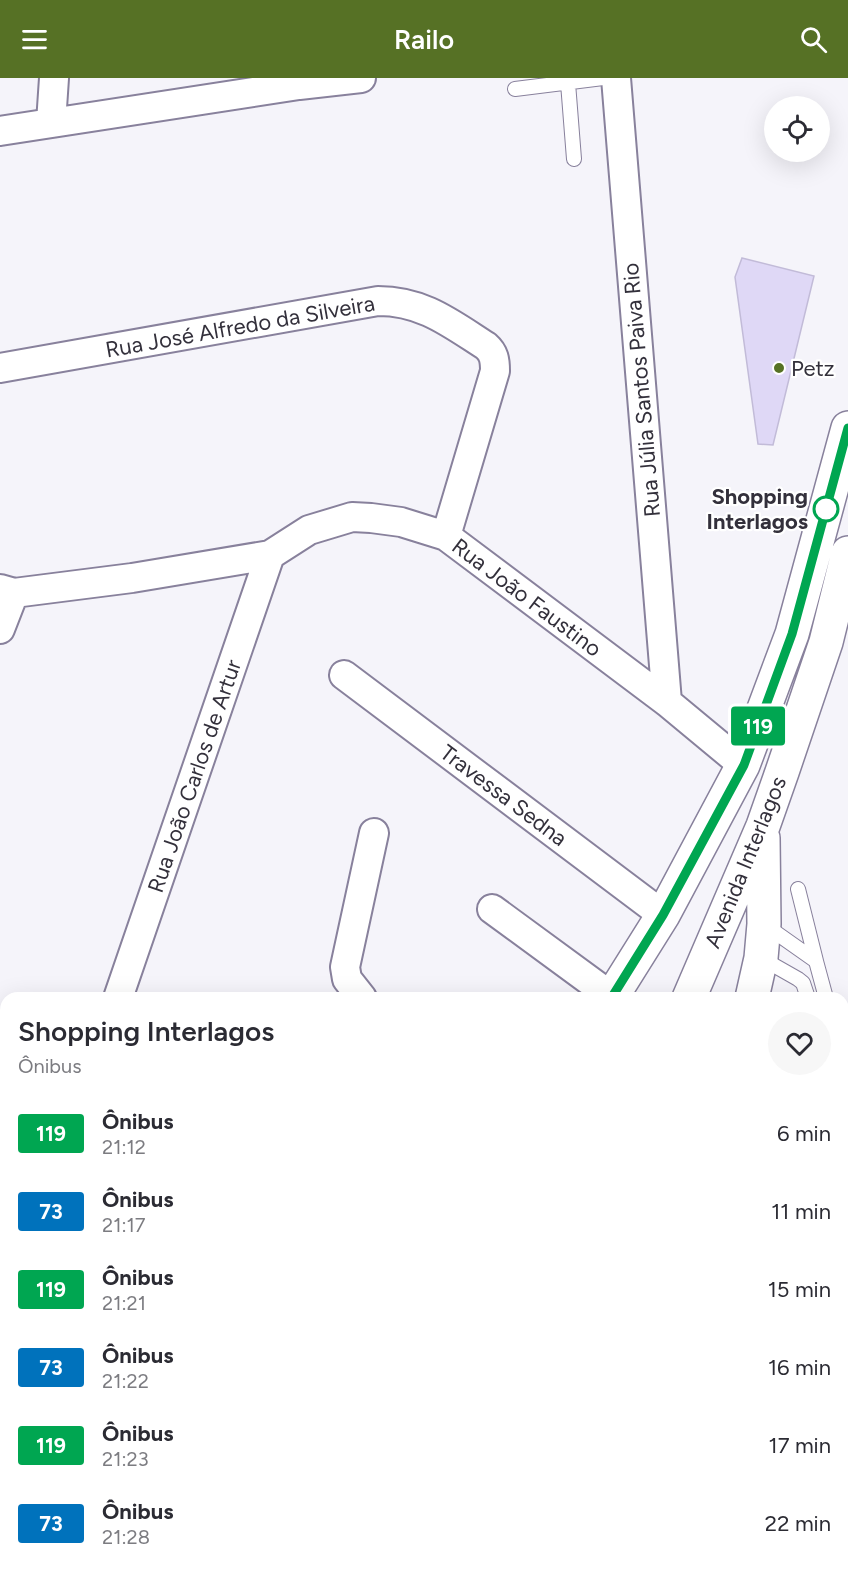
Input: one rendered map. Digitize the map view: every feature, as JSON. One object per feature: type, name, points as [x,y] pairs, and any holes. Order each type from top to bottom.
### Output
[{"type":"main road","name":"Avenida Interlagos","points":[[615,992],[663,915],[744,765],[792,634],[848,428]]},
{"type":"main road","name":"Avenida Interlagos","points":[[692,992],[763,826],[826,642],[848,553]]},
{"type":"main road","points":[[753,992],[764,924],[763,826]]},
{"type":"street","points":[[51,123],[54,78]]},
{"type":"street","points":[[0,131],[299,81],[361,78]]},
{"type":"street","name":"Rua Júlia Santos Paiva Rio","points":[[616,78],[667,702]]},
{"type":"street","name":"Rua José Alfredo da Silveira","points":[[0,368],[378,301],[399,301],[419,306],[486,346],[492,351],[495,360],[495,370],[446,536]]},
{"type":"street","name":"Rua João Faustino","points":[[7,591],[132,578],[270,555],[309,530],[352,518],[401,522],[446,536],[667,702],[744,765]]},
{"type":"street","name":"Rua João Carlos de Artur","points":[[120,992],[270,555]]},
{"type":"street","points":[[0,629],[7,591]]},
{"type":"street","name":"Travessa Sedna","points":[[344,675],[663,915]]},
{"type":"street","points":[[358,992],[348,979],[345,967],[374,833]]},
{"type":"street","points":[[492,909],[605,992]]},
{"type":"lane","points":[[515,89],[603,78]]},
{"type":"lane","points":[[568,82],[573,159]]},
{"type":"lane","points":[[798,889],[824,992]]},
{"type":"lane","points":[[764,924],[816,961]]},
{"type":"lane","points":[[760,958],[798,979],[803,983],[806,992]]},
{"type":"building","points":[[742,258],[814,276],[773,445],[758,444],[735,277]]},
{"type":"bus line","name":"119","points":[[615,992],[663,915],[744,765],[792,634],[848,428]]},
{"type":"place","name":"Petz","points":[[779,368]]},
{"type":"place","name":"Shopping Interlagos","points":[[826,509]]}]
